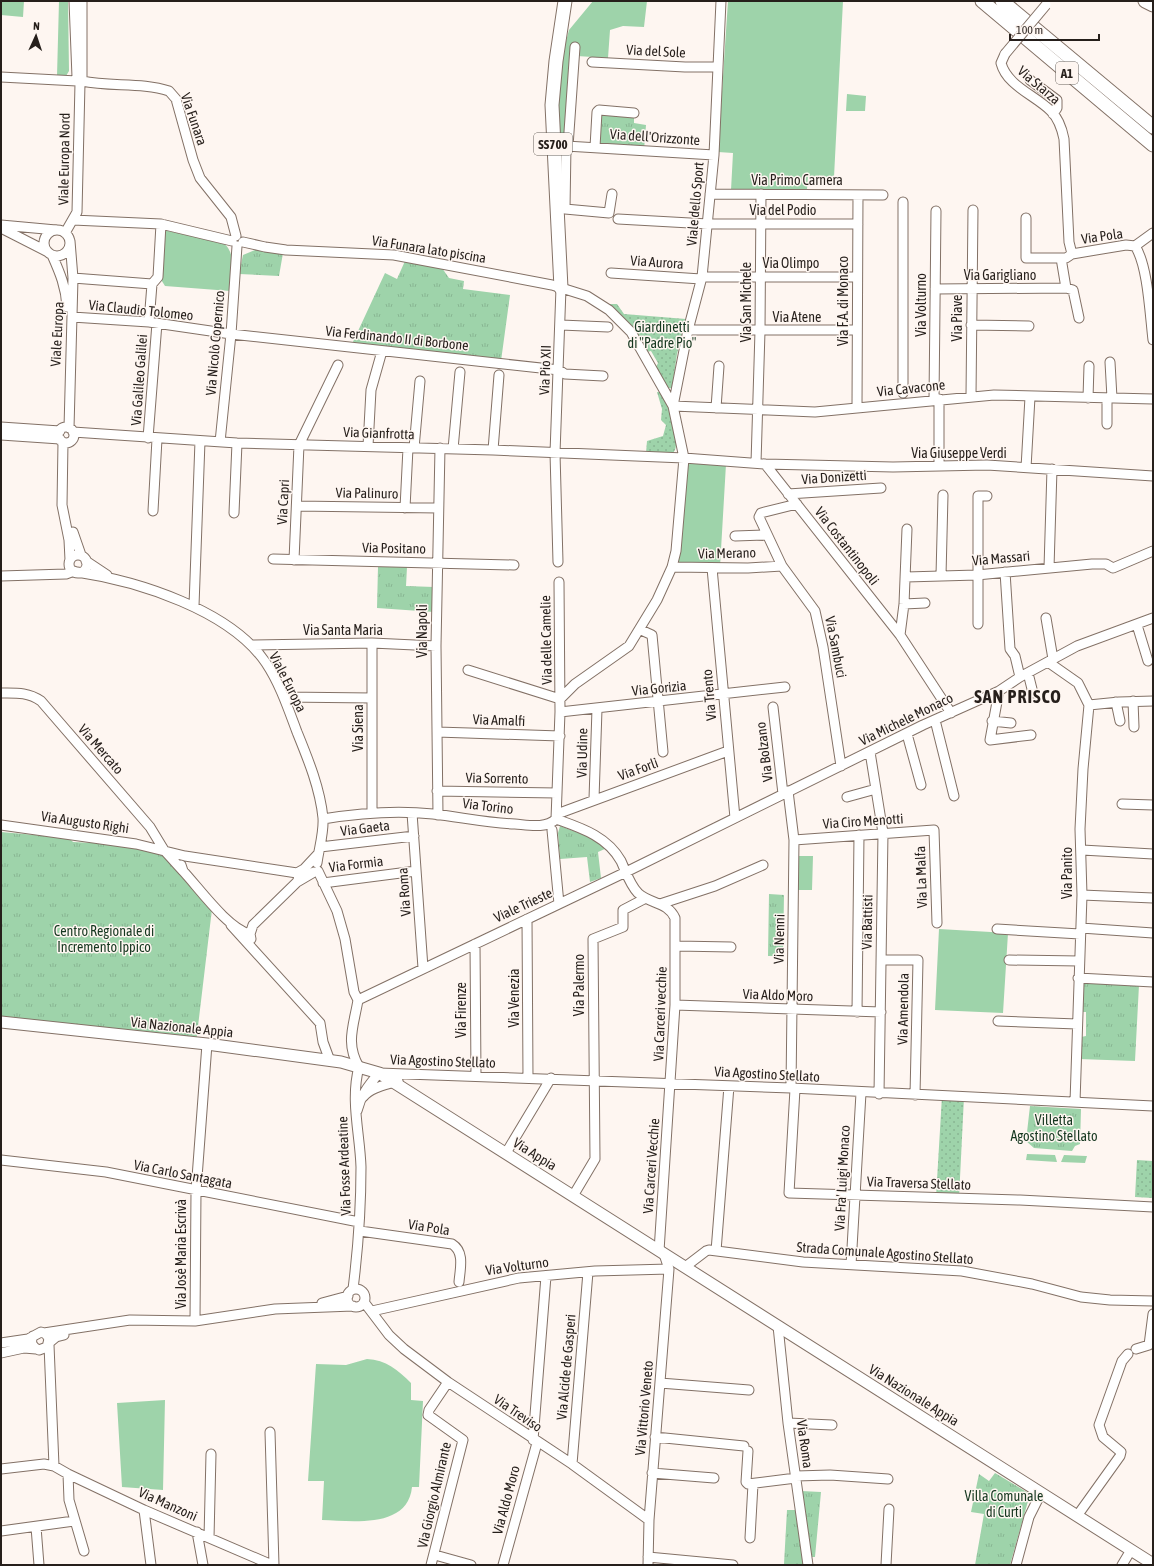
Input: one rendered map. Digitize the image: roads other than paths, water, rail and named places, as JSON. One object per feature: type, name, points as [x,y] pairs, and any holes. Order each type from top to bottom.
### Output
[{"type":"highway","name":"SS700","points":[[561,288],[552,105],[556,61],[565,1]]},
{"type":"highway","name":"A1","points":[[982,1],[1153,145]]},
{"type":"highway","name":"A1","points":[[1002,1],[1153,128]]},
{"type":"highway","points":[[1145,1],[1153,5]]},
{"type":"main road","name":"Via Nazionale Appia","points":[[1,1022],[207,1044],[335,1061],[359,1067]]},
{"type":"main road","name":"Via Appia","points":[[359,1067],[380,1073],[662,1252]]},
{"type":"main road","name":"Via Nazionale Appia","points":[[662,1252],[1153,1564]]},
{"type":"street","points":[[74,1],[80,82]]},
{"type":"street","points":[[80,82],[82,1]]},
{"type":"street","name":"Viale dello Sport","points":[[673,406],[688,330],[701,278],[708,224],[714,154],[721,1]]},
{"type":"street","name":"Via Starza","points":[[1047,3],[1005,54],[1001,63],[1003,73],[1053,114],[1060,125],[1064,139],[1069,242],[1072,254]]},
{"type":"street","points":[[575,47],[568,146],[566,146],[565,209],[609,213],[612,194]]},
{"type":"street","name":"Via del Sole","points":[[592,62],[685,67],[718,67]]},
{"type":"street","name":"Via Funara","points":[[1,77],[146,86],[169,91],[176,99],[193,160],[200,178],[231,217],[237,241]]},
{"type":"street","points":[[1030,80],[1056,100],[1057,108],[1053,114]]},
{"type":"street","name":"Viale Europa Nord","points":[[64,235],[77,212],[80,82]]},
{"type":"street","name":"Via dell'Orizzonte","points":[[595,147],[597,112],[599,110],[634,113]]},
{"type":"street","name":"Via dell'Orizzonte","points":[[568,146],[714,154]]},
{"type":"street","name":"Via Primo Carnera","points":[[710,194],[883,195]]},
{"type":"street","name":"Via San Michele","points":[[760,464],[758,410],[761,194]]},
{"type":"street","name":"Via F.A. di Monaco","points":[[857,408],[858,195]]},
{"type":"street","points":[[903,202],[903,394]]},
{"type":"street","name":"Via Piave","points":[[971,396],[973,210]]},
{"type":"street","name":"Via Volturno","points":[[936,211],[935,289],[939,466]]},
{"type":"street","points":[[1026,218],[1026,258],[1066,258],[1072,254]]},
{"type":"street","name":"Via del Podio","points":[[618,219],[708,224],[858,224]]},
{"type":"street","name":"Via Funara lato piscina","points":[[73,220],[161,224],[265,248],[394,255],[515,277],[561,288]]},
{"type":"street","name":"Via Galileo Galilei","points":[[153,511],[152,284],[158,277],[161,224]]},
{"type":"street","points":[[1,225],[64,235]]},
{"type":"street","points":[[1,228],[50,254],[64,255],[69,249],[64,235]]},
{"type":"street","points":[[50,254],[44,245],[46,237],[49,233],[64,235]]},
{"type":"street","points":[[1135,246],[1153,233]]},
{"type":"street","name":"Viale Europa","points":[[64,235],[73,278],[62,505],[73,567],[110,577],[194,606],[236,631],[251,645],[266,663],[284,697],[310,766],[323,819],[318,861]]},
{"type":"street","name":"Via Nicolò Copernico","points":[[220,442],[231,334],[237,241]]},
{"type":"street","name":"Via Pola","points":[[1072,254],[1126,245],[1135,246],[1149,279],[1153,340]]},
{"type":"street","name":"Viale Europa","points":[[50,254],[62,277],[66,293],[65,434],[69,505],[74,540],[84,558],[110,577]]},
{"type":"street","points":[[1061,258],[1066,288],[1073,290],[1079,318]]},
{"type":"street","name":"Via Aurora","points":[[611,273],[701,278]]},
{"type":"street","name":"Via Olimpo","points":[[701,278],[760,276],[857,277]]},
{"type":"street","points":[[73,278],[152,284]]},
{"type":"street","points":[[468,670],[560,699],[575,684],[629,646],[641,630],[672,567],[676,551],[684,458],[673,406],[635,338],[621,320],[587,296],[561,288]]},
{"type":"street","name":"Via Pio XII","points":[[555,453],[561,325],[561,288]]},
{"type":"street","name":"Via Garigliano","points":[[935,289],[1066,288]]},
{"type":"street","name":"Via Claudio Tolomeo","points":[[72,317],[153,323],[231,334]]},
{"type":"street","points":[[561,325],[608,326]]},
{"type":"street","points":[[971,325],[1029,326]]},
{"type":"street","name":"Via Atene","points":[[688,330],[857,330]]},
{"type":"street","name":"Via Ferdinando II di Borbone","points":[[231,334],[559,370],[565,374],[603,376]]},
{"type":"street","points":[[368,446],[372,390],[382,351]]},
{"type":"street","points":[[1107,424],[1110,398],[1110,362]]},
{"type":"street","points":[[299,445],[338,365]]},
{"type":"street","points":[[716,408],[719,366]]},
{"type":"street","points":[[1088,398],[1089,366]]},
{"type":"street","points":[[453,449],[460,372]]},
{"type":"street","points":[[493,450],[499,375]]},
{"type":"street","points":[[405,508],[420,381]]},
{"type":"street","name":"Via Cavacone","points":[[673,406],[815,412],[937,399],[994,395],[1153,399]]},
{"type":"street","points":[[1026,468],[1030,397]]},
{"type":"street","name":"Via Gianfrotta","points":[[5,431],[237,443],[440,448],[684,458]]},
{"type":"street","points":[[194,606],[200,441]]},
{"type":"street","points":[[234,513],[237,443]]},
{"type":"street","name":"Via Capri","points":[[294,560],[299,445]]},
{"type":"street","name":"Via Napoli","points":[[438,815],[436,646],[440,448]]},
{"type":"street","points":[[555,453],[558,562]]},
{"type":"street","points":[[684,458],[760,464]]},
{"type":"street","name":"Via Giuseppe Verdi","points":[[760,464],[893,467],[987,466],[1153,476]]},
{"type":"street","name":"Via Costantinopoli","points":[[760,464],[797,504],[900,635],[951,713]]},
{"type":"street","points":[[1049,568],[1052,469]]},
{"type":"street","name":"Via Donizetti","points":[[788,494],[881,488]]},
{"type":"street","points":[[941,576],[943,495]]},
{"type":"street","points":[[978,624],[978,496],[987,496]]},
{"type":"street","name":"Via Sambuci","points":[[797,504],[759,514],[782,566],[815,611],[823,647],[841,766]]},
{"type":"street","name":"Via Palinuro","points":[[297,506],[438,508]]},
{"type":"street","points":[[900,635],[906,577],[907,529]]},
{"type":"street","points":[[735,536],[767,535]]},
{"type":"street","name":"Via Massari","points":[[906,577],[977,575],[1092,564],[1106,564],[1113,568],[1153,551]]},
{"type":"street","points":[[1,576],[54,575],[73,567],[85,569],[84,558],[74,556],[73,567]]},
{"type":"street","name":"Via Positano","points":[[273,559],[514,564]]},
{"type":"street","name":"Via Merano","points":[[672,567],[712,568],[782,566]]},
{"type":"street","name":"Via Trento","points":[[712,568],[722,695],[736,817]]},
{"type":"street","points":[[1005,572],[1010,649],[1033,693]]},
{"type":"street","name":"Via delle Camelie","points":[[556,817],[560,736],[559,582]]},
{"type":"street","points":[[904,604],[925,603]]},
{"type":"street","points":[[1046,618],[1050,661],[1078,683],[1089,705],[1116,702],[1153,701]]},
{"type":"street","name":"Via Michele Monaco","points":[[736,817],[935,720],[999,691],[1024,675],[1077,646],[1153,618]]},
{"type":"street","points":[[1137,625],[1148,661]]},
{"type":"street","points":[[641,630],[652,635],[663,752]]},
{"type":"street","name":"Via Santa Maria","points":[[251,645],[372,643],[436,646]]},
{"type":"street","name":"Via Siena","points":[[372,643],[372,813]]},
{"type":"street","name":"Via Gorizia","points":[[560,712],[785,687]]},
{"type":"street","points":[[999,691],[992,722],[990,740],[1031,735]]},
{"type":"street","name":"Via Mercato","points":[[1,693],[23,693],[32,695],[41,701],[150,827],[164,850]]},
{"type":"street","points":[[284,697],[372,698]]},
{"type":"street","points":[[1133,701],[1134,727]]},
{"type":"street","points":[[1116,702],[1120,721]]},
{"type":"street","name":"Via Panito","points":[[1075,1102],[1082,894],[1082,850],[1080,829],[1083,769],[1089,705]]},
{"type":"street","name":"Via Bolzano","points":[[773,707],[785,793]]},
{"type":"street","name":"Via Udine","points":[[594,799],[597,709]]},
{"type":"street","points":[[935,720],[954,796]]},
{"type":"street","points":[[992,722],[1011,723]]},
{"type":"street","name":"Via Amalfi","points":[[437,732],[560,736]]},
{"type":"street","points":[[907,734],[921,785]]},
{"type":"street","name":"Via Forlì","points":[[556,817],[594,799],[728,751]]},
{"type":"street","name":"Via Battisti","points":[[870,752],[884,833],[879,1094]]},
{"type":"street","points":[[847,797],[876,789]]},
{"type":"street","name":"Via Sorrento","points":[[437,791],[557,793]]},
{"type":"street","name":"Via Nenni","points":[[785,793],[794,840],[792,1010],[793,1088]]},
{"type":"street","points":[[1122,804],[1153,805]]},
{"type":"street","name":"Via Torino","points":[[323,819],[372,813],[412,813],[507,824],[542,825],[551,824],[556,817]]},
{"type":"street","name":"Via Roma","points":[[412,813],[423,968]]},
{"type":"street","points":[[556,817],[604,841],[612,848],[626,872]]},
{"type":"street","name":"Viale Trieste","points":[[358,1000],[626,872],[736,817]]},
{"type":"street","name":"Via Augusto Righi","points":[[1,825],[123,842],[164,850],[185,856],[297,873]]},
{"type":"street","points":[[552,830],[559,904]]},
{"type":"street","name":"Via Ciro Menotti","points":[[794,840],[859,834],[934,830]]},
{"type":"street","name":"Via La Malfa","points":[[934,830],[937,923]]},
{"type":"street","points":[[857,1012],[859,834]]},
{"type":"street","name":"Via Gaeta","points":[[318,861],[414,836]]},
{"type":"street","points":[[164,850],[320,1023],[323,1042],[335,1061],[351,1040]]},
{"type":"street","points":[[1082,850],[1153,854]]},
{"type":"street","points":[[183,871],[181,867],[181,860],[185,856]]},
{"type":"street","points":[[297,882],[299,878],[297,873],[318,861]]},
{"type":"street","points":[[252,948],[250,934],[254,926],[318,861]]},
{"type":"street","points":[[318,861],[323,883],[337,911],[345,939],[351,980],[358,1000],[351,1040],[353,1056],[359,1067]]},
{"type":"street","points":[[660,904],[715,886],[764,865]]},
{"type":"street","name":"Via Formia","points":[[323,883],[416,871]]},
{"type":"street","name":"Via Carceri vecchie","points":[[626,872],[632,886],[644,898],[668,908],[675,918],[675,1005],[671,1084]]},
{"type":"street","points":[[1082,894],[1153,898]]},
{"type":"street","name":"Via Palermo","points":[[594,1080],[593,939],[622,927],[623,910],[644,898]]},
{"type":"street","name":"Via Venezia","points":[[527,919],[528,1078]]},
{"type":"street","points":[[231,925],[250,934]]},
{"type":"street","points":[[997,929],[1153,933]]},
{"type":"street","name":"Via Firenze","points":[[475,944],[476,1076]]},
{"type":"street","points":[[676,946],[731,947]]},
{"type":"street","name":"Via Amendola","points":[[881,960],[918,960],[915,1095]]},
{"type":"street","points":[[1009,960],[1079,961]]},
{"type":"street","points":[[1078,978],[1153,982]]},
{"type":"street","name":"Via Aldo Moro","points":[[675,1005],[881,1012]]},
{"type":"street","points":[[998,1021],[1077,1024]]},
{"type":"street","points":[[314,1059],[323,1042]]},
{"type":"street","name":"Via Josè Maria Escrivà","points":[[195,1321],[196,1191],[207,1044]]},
{"type":"street","name":"Via Fosse Ardeatine","points":[[351,1293],[357,1264],[360,1232],[361,1167],[354,1090],[359,1067]]},
{"type":"street","points":[[356,1111],[365,1088],[380,1073]]},
{"type":"street","name":"Via Agostino Stellato","points":[[380,1073],[551,1078],[793,1088],[879,1094],[1153,1106]]},
{"type":"street","points":[[356,1111],[366,1094],[401,1079],[428,1074]]},
{"type":"street","points":[[506,1153],[551,1078]]},
{"type":"street","points":[[573,1196],[595,1159],[594,1080]]},
{"type":"street","name":"Via Carceri Vecchie","points":[[662,1252],[671,1084]]},
{"type":"street","points":[[685,1267],[706,1251],[713,1251],[729,1086]]},
{"type":"street","name":"Via Traversa Stellato","points":[[793,1088],[789,1192],[1153,1207]]},
{"type":"street","name":"Via Fra' Luigi Monaco","points":[[852,1265],[861,1093]]},
{"type":"street","name":"Via Carlo Santagata","points":[[1,1160],[106,1172],[359,1222]]},
{"type":"street","name":"Via Pola","points":[[360,1232],[452,1244],[458,1248],[460,1252],[459,1282]]},
{"type":"street","name":"Strada Comunale Agostino Stellato","points":[[713,1251],[803,1262],[962,1271],[1032,1284],[1081,1297],[1110,1300],[1153,1301]]},
{"type":"street","name":"Via Vittorio Veneto","points":[[648,1561],[652,1473],[669,1269],[662,1252]]},
{"type":"street","name":"Via Fosse Ardeatine","points":[[357,1264],[363,1292]]},
{"type":"street","name":"Via Volturno","points":[[372,1311],[463,1289],[519,1278],[588,1272],[669,1269]]},
{"type":"street","name":"Via Alcide de Gasperi","points":[[572,1464],[588,1272]]},
{"type":"street","name":"Via Aldo Moro","points":[[503,1565],[535,1441],[546,1276]]},
{"type":"street","points":[[3,1348],[28,1339],[38,1332],[44,1333],[130,1320],[195,1321],[275,1308],[304,1307],[358,1305],[365,1297],[363,1292],[359,1289],[351,1293],[304,1307]]},
{"type":"street","points":[[351,1293],[348,1302],[358,1305]]},
{"type":"street","name":"Via Treviso","points":[[358,1305],[372,1311],[388,1335],[448,1382],[535,1441],[572,1464],[649,1520]]},
{"type":"street","name":"Via Treviso","points":[[358,1305],[378,1321]]},
{"type":"street","points":[[1077,1516],[1120,1456],[1121,1452],[1103,1437],[1099,1425],[1122,1361],[1132,1351],[1149,1345],[1153,1314]]},
{"type":"street","points":[[3,1348],[44,1349],[56,1337],[139,1324],[176,1320]]},
{"type":"street","name":"Via Roma","points":[[778,1326],[788,1423],[808,1565]]},
{"type":"street","points":[[44,1333],[48,1336],[49,1344],[48,1365],[54,1466]]},
{"type":"street","points":[[33,1336],[32,1344],[48,1365]]},
{"type":"street","name":"Via Giorgio Almirante","points":[[431,1565],[435,1555],[463,1440],[428,1415],[428,1410],[448,1382]]},
{"type":"street","points":[[660,1383],[749,1390]]},
{"type":"street","points":[[788,1423],[832,1424]]},
{"type":"street","points":[[270,1432],[273,1565]]},
{"type":"street","points":[[655,1437],[746,1448],[746,1482],[748,1484],[796,1477],[830,1475],[888,1479]]},
{"type":"street","points":[[44,1464],[53,1446]]},
{"type":"street","points":[[209,1538],[211,1454]]},
{"type":"street","name":"Via Manzoni","points":[[1,1469],[44,1464],[54,1466],[144,1510],[273,1565]]},
{"type":"street","points":[[652,1473],[714,1478]]},
{"type":"street","points":[[68,1474],[69,1500],[84,1551]]},
{"type":"street","points":[[750,1538],[753,1484]]},
{"type":"street","points":[[1016,1565],[1029,1517],[1041,1493]]},
{"type":"street","points":[[886,1565],[889,1509]]},
{"type":"street","points":[[144,1510],[151,1565]]},
{"type":"street","points":[[1,1531],[74,1521]]},
{"type":"street","points":[[36,1527],[39,1565]]},
{"type":"street","points":[[196,1532],[203,1565]]},
{"type":"street","points":[[1122,1565],[1131,1550]]},
{"type":"street","points":[[435,1555],[471,1565]]},
{"type":"street","points":[[648,1561],[734,1565]]},
{"type":"district","name":"SAN PRISCO","points":[[1018,696]]},
{"type":"park label","name":"Giardinetti di \"Padre Pio\"","points":[[662,336]]},
{"type":"park label","name":"Centro Regionale di Incremento Ippico","points":[[104,940]]},
{"type":"park label","name":"Villetta Agostino Stellato","points":[[1054,1128]]},
{"type":"park label","name":"Villa Comunale di Curti","points":[[1004,1504]]}]
